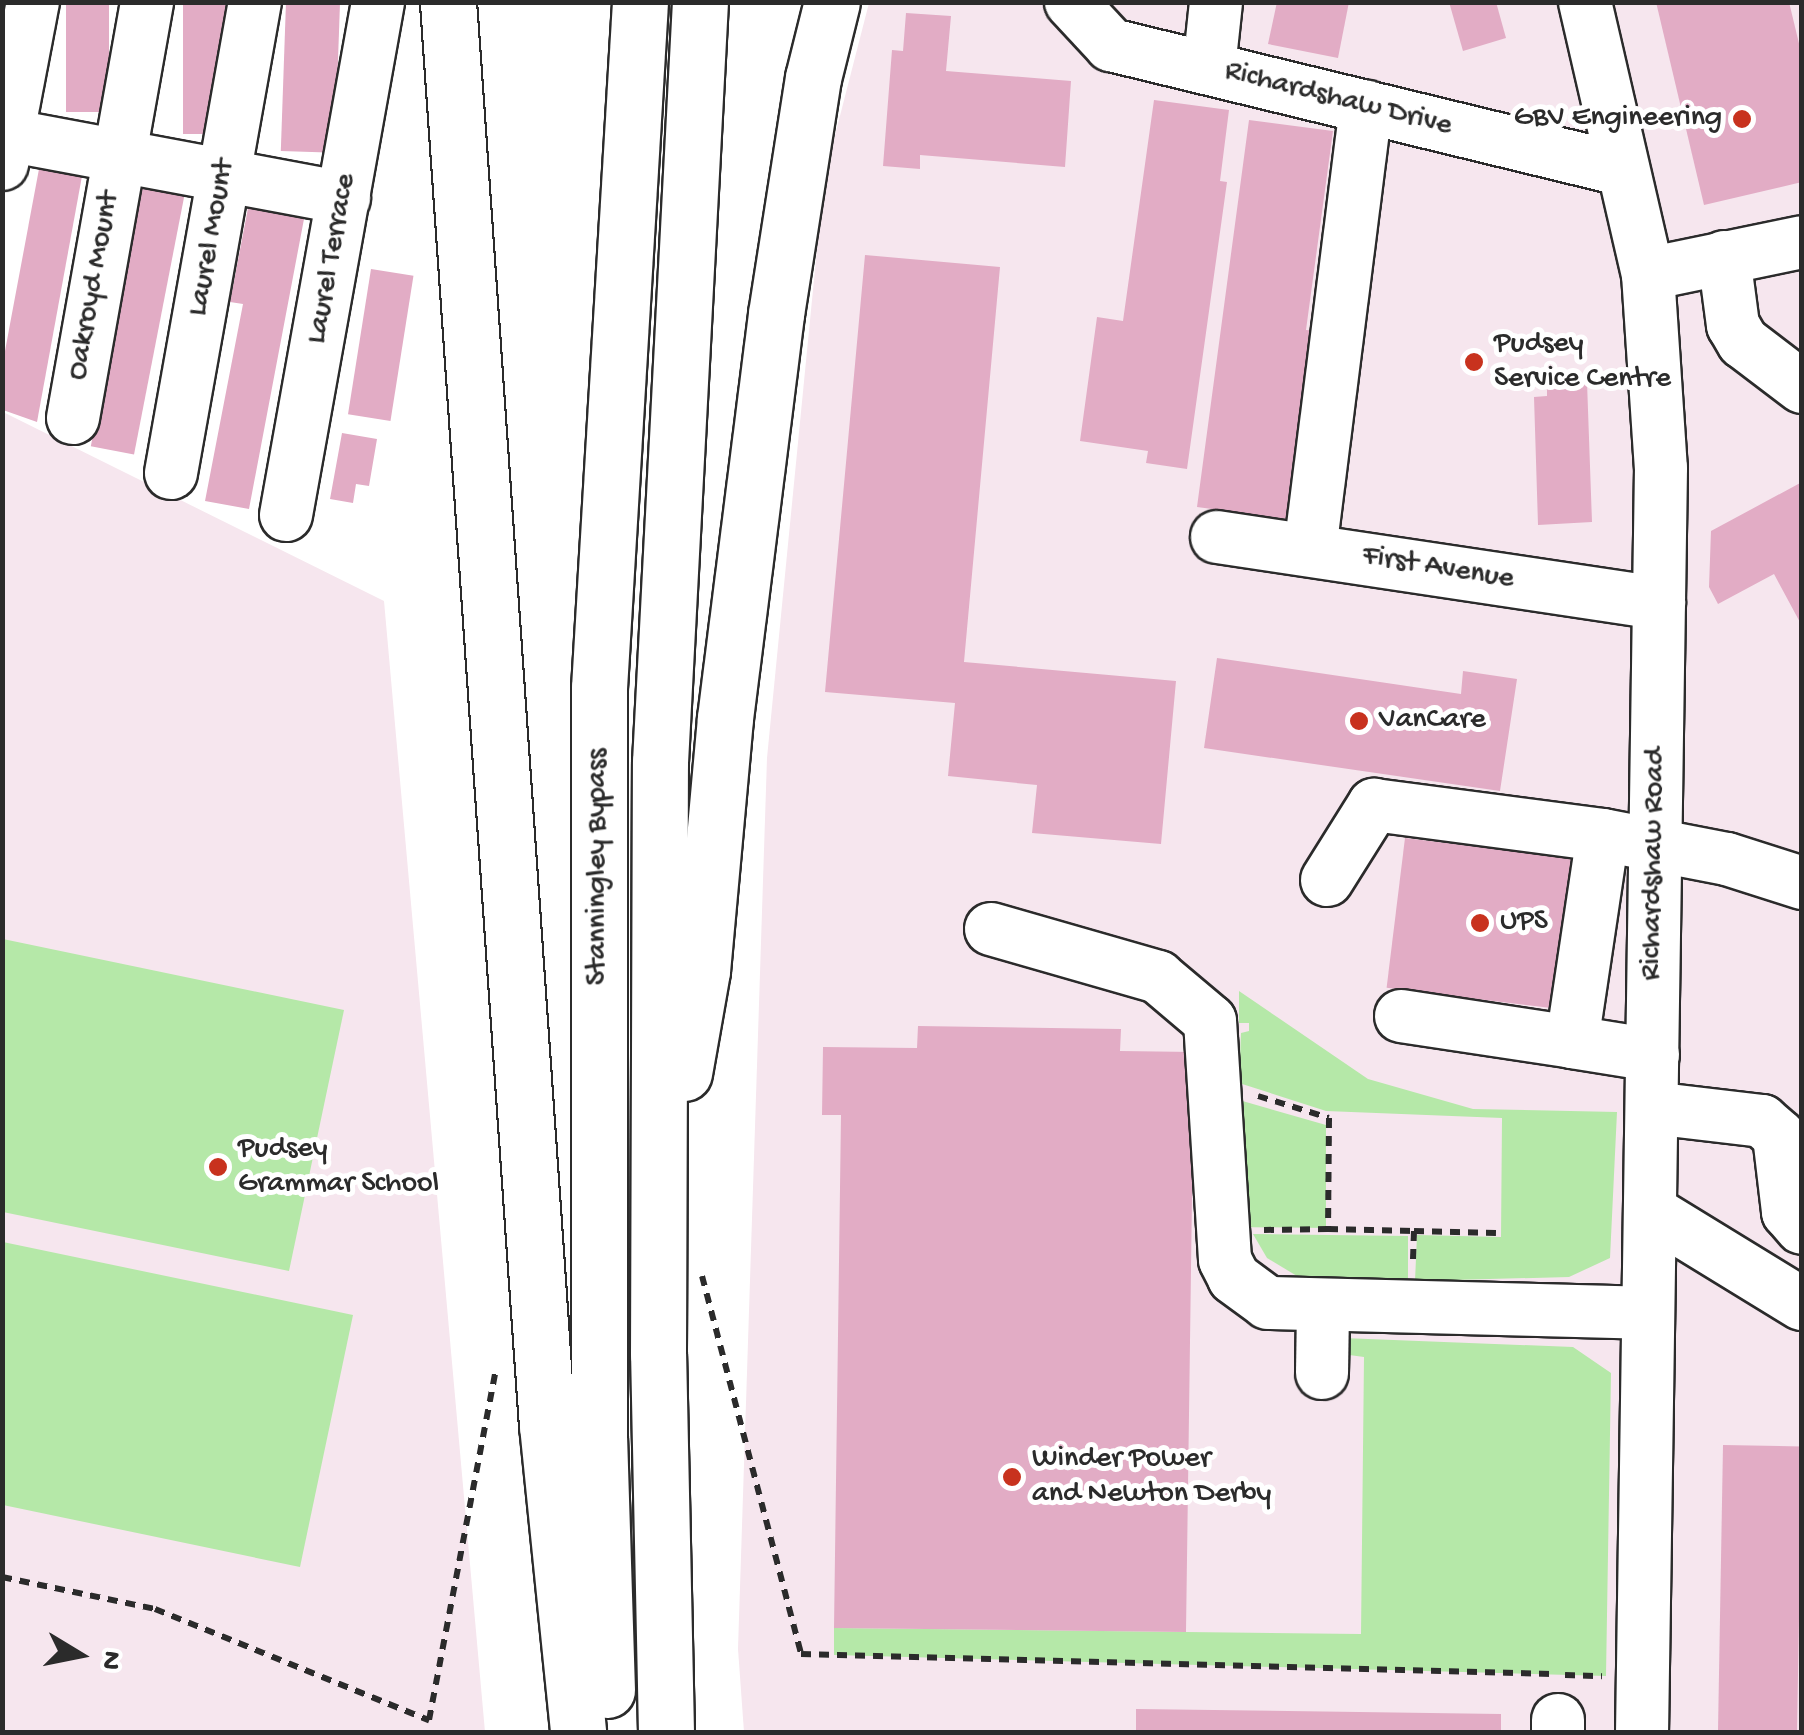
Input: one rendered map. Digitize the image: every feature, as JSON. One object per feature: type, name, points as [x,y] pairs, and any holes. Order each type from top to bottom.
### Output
[{"type":"highway","points":[[448,2],[547,1425],[578,1732]]},
{"type":"highway","name":"Stanningley Bypass","points":[[608,1732],[599,1438],[599,688],[640,2]]},
{"type":"highway","name":"Stanningley Bypass","points":[[666,1732],[658,1211],[660,762],[700,2]]},
{"type":"highway","points":[[658,1211],[702,971],[726,718],[776,314],[813,78],[832,2]]},
{"type":"street","points":[[33,2],[4,144],[118,155],[344,198]]},
{"type":"street","name":"Oakroyd Mount","points":[[73,418],[147,2]]},
{"type":"street","name":"Laurel Mount","points":[[171,474],[256,2]]},
{"type":"street","name":"Laurel Terrace","points":[[286,514],[378,2]]},
{"type":"street","name":"Richardshaw Drive","points":[[1071,2],[1110,45],[1622,169]]},
{"type":"street","points":[[1209,68],[1216,2]]},
{"type":"street","name":"Richardshaw Road","points":[[1585,2],[1648,274],[1661,468],[1642,1732]]},
{"type":"street","points":[[1310,550],[1366,107]]},
{"type":"street","points":[[1648,274],[1802,242]]},
{"type":"street","points":[[1724,258],[1733,325],[1743,342],[1802,388]]},
{"type":"street","name":"First Avenue","points":[[1216,537],[1660,603]]},
{"type":"street","points":[[1326,880],[1374,806],[1656,844],[1802,883]]},
{"type":"street","points":[[1572,1042],[1603,836]]},
{"type":"street","points":[[992,928],[1158,977],[1210,1021],[1225,1260],[1251,1293],[1268,1303],[1323,1308],[1646,1313]]},
{"type":"street","points":[[1401,1016],[1653,1055]]},
{"type":"street","points":[[1652,1108],[1762,1121],[1790,1134],[1788,1212],[1802,1228]]},
{"type":"street","points":[[1650,1211],[1802,1304]]},
{"type":"street","points":[[1322,1373],[1323,1308]]},
{"type":"path","points":[[1214,1083],[1329,1118],[1328,1230]]},
{"type":"path","points":[[1224,1231],[1496,1233]]},
{"type":"path","points":[[1412,1310],[1414,1231]]},
{"type":"path","points":[[2,1577],[156,1609],[429,1720],[498,1358]]},
{"type":"path","points":[[801,1654],[1642,1677]]},
{"type":"shaded area","points":[[869,3],[1801,3],[1801,1732],[744,1732],[738,1649],[767,758],[824,178]]},
{"type":"shaded area","name":"Pudsey Grammar School","points":[[3,412],[384,601],[485,1732],[3,1732]]},
{"type":"green space","points":[[3,939],[344,1010],[289,1271],[3,1212]]},
{"type":"green space","points":[[1239,991],[1368,1079],[1473,1109],[1617,1112],[1610,1258],[1569,1277],[1415,1281],[1417,1235],[1501,1237],[1502,1118],[1326,1111],[1239,1083],[1241,1033],[1249,1031],[1249,1023],[1239,1023]]},
{"type":"green space","points":[[1239,1100],[1326,1125],[1326,1228],[1237,1227]]},
{"type":"green space","points":[[1253,1234],[1408,1236],[1408,1281],[1297,1276],[1267,1258]]},
{"type":"green space","points":[[3,1242],[353,1315],[300,1567],[3,1505]]},
{"type":"green space","points":[[1343,1338],[1573,1347],[1611,1373],[1606,1676],[834,1655],[834,1628],[1361,1634],[1364,1357],[1342,1354]]},
{"type":"building","points":[[66,2],[109,2],[109,112],[66,112]]},
{"type":"building","points":[[183,2],[228,2],[228,134],[183,134]]},
{"type":"building","points":[[286,2],[340,4],[335,153],[281,151]]},
{"type":"building","points":[[1277,2],[1349,2],[1338,58],[1268,44]]},
{"type":"building","points":[[1449,2],[1496,2],[1506,38],[1463,51]]},
{"type":"building","name":"GBV Engineering","points":[[1656,2],[1789,2],[1802,56],[1802,182],[1704,205]]},
{"type":"building","points":[[906,13],[951,16],[946,71],[1071,81],[1065,167],[920,155],[920,169],[883,166],[892,50],[903,51]]},
{"type":"building","points":[[1154,100],[1229,110],[1220,181],[1227,182],[1187,469],[1146,463],[1148,451],[1080,441],[1097,317],[1123,321]]},
{"type":"building","points":[[1249,120],[1333,131],[1306,330],[1320,331],[1295,520],[1197,507]]},
{"type":"building","points":[[39,169],[82,176],[37,422],[3,410],[2,367]]},
{"type":"building","points":[[141,188],[184,196],[134,455],[91,446]]},
{"type":"building","points":[[248,208],[304,219],[249,509],[205,501],[243,304],[230,302]]},
{"type":"building","points":[[865,255],[1000,267],[964,662],[1176,681],[1161,844],[1032,833],[1037,785],[948,776],[955,703],[825,692]]},
{"type":"building","points":[[371,269],[413,276],[390,421],[348,414]]},
{"type":"building","points":[[1587,382],[1592,522],[1538,525],[1534,397],[1547,396],[1547,384]]},
{"type":"building","points":[[342,433],[377,439],[369,486],[356,484],[353,503],[330,499]]},
{"type":"building","points":[[1802,482],[1802,626],[1774,574],[1718,604],[1709,587],[1711,531]]},
{"type":"building","name":"VanCare","points":[[1217,658],[1461,694],[1463,671],[1517,679],[1500,791],[1204,748]]},
{"type":"building","name":"UPS","points":[[1405,838],[1574,859],[1555,1009],[1387,988]]},
{"type":"building","name":"Winder Power and Newton Derby","points":[[918,1026],[1121,1029],[1120,1051],[1194,1052],[1186,1632],[834,1628],[841,1115],[822,1115],[823,1047],[917,1048]]},
{"type":"building","points":[[1723,1445],[1802,1446],[1797,1732],[1718,1732]]},
{"type":"building","points":[[1136,1709],[1501,1714],[1501,1732],[1136,1732]]},
{"type":"place","name":"GBV Engineering","points":[[1742,119]]},
{"type":"place","name":"Pudsey Service Centre","points":[[1474,362]]},
{"type":"place","name":"VanCare","points":[[1359,721]]},
{"type":"place","name":"UPS","points":[[1480,923]]},
{"type":"place","name":"Pudsey Grammar School","points":[[218,1167]]},
{"type":"place","name":"Winder Power and Newton Derby","points":[[1012,1477]]}]
